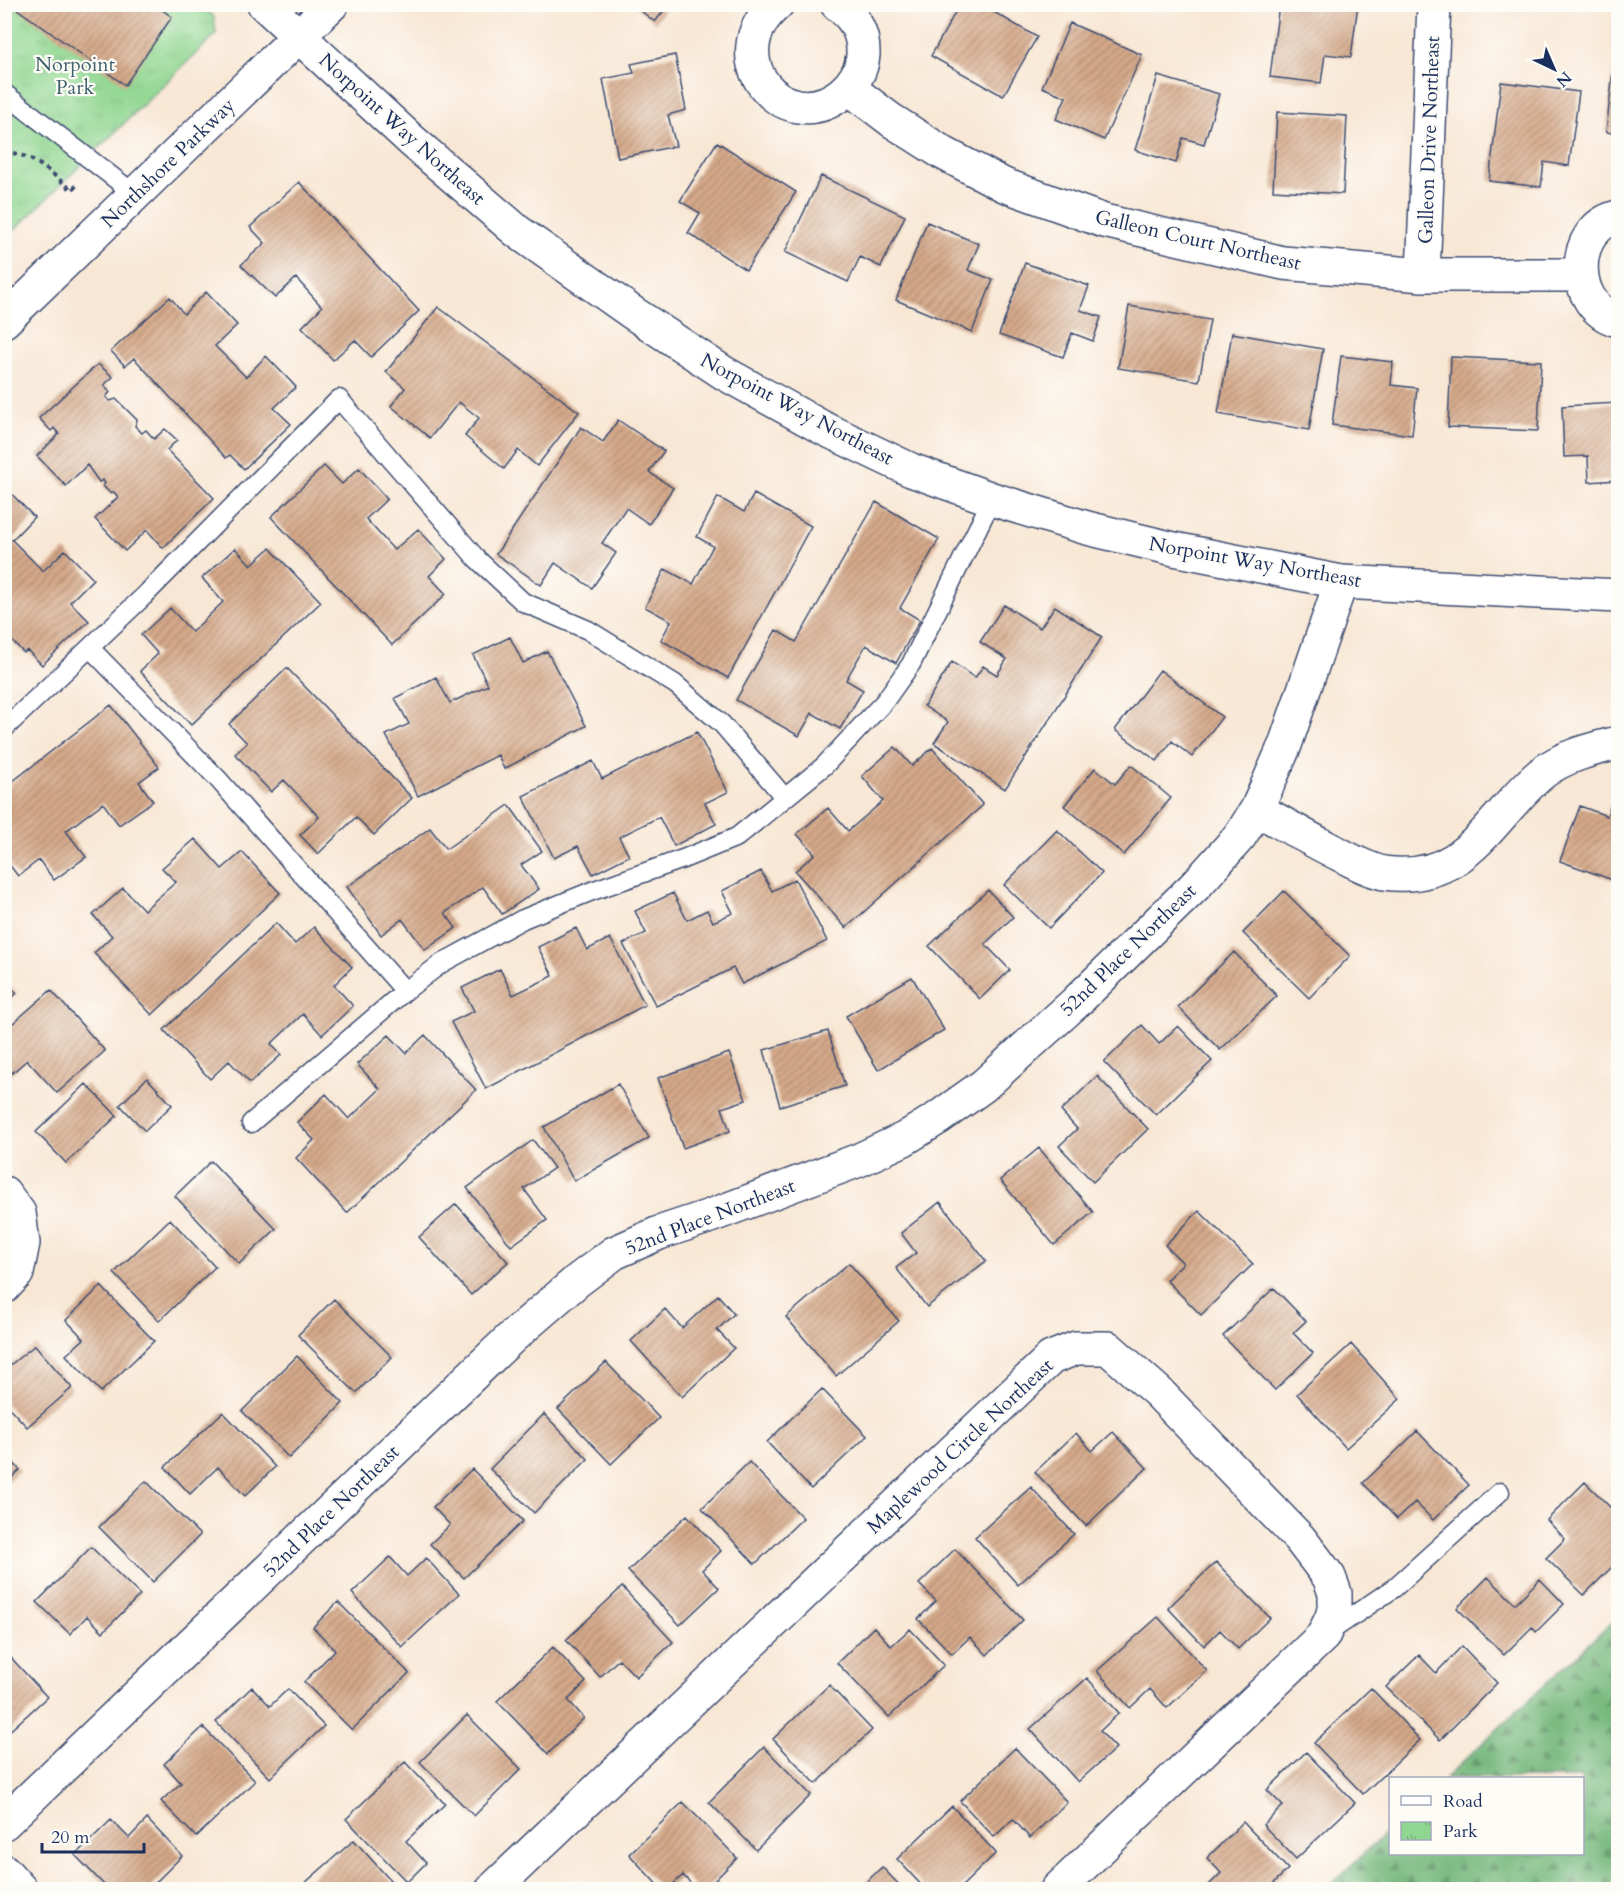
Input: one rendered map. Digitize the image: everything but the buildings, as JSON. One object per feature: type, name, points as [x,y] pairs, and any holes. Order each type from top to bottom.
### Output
[{"type":"street","name":"Norpoint Way Northeast","points":[[264,4],[411,140],[518,232],[633,314],[724,373],[823,428],[911,470],[992,500],[1087,528],[1152,544],[1341,582],[1618,596]]},
{"type":"street","name":"Northshore Parkway","points":[[4,321],[332,4]]},
{"type":"street","points":[[777,4],[765,15],[755,31],[752,51],[755,69],[764,86],[778,99],[796,105],[815,106],[833,100],[849,88],[858,74],[863,56],[862,39],[856,23],[837,4]]},
{"type":"street","name":"Galleon Drive Northeast","points":[[1423,275],[1434,4]]},
{"type":"street","name":"Galleon Court Northeast","points":[[849,88],[891,120],[943,153],[1004,185],[1104,221],[1283,263],[1423,275],[1581,275]]},
{"type":"street","points":[[1618,217],[1599,227],[1588,241],[1581,257],[1581,275],[1586,293],[1597,308],[1612,319],[1618,320]]},
{"type":"street","name":"52nd Place Northeast","points":[[4,1824],[511,1338],[577,1281],[614,1253],[641,1241],[859,1160],[904,1139],[982,1086],[1075,1003],[1196,885],[1240,836],[1257,809],[1285,745],[1341,582]]},
{"type":"street","points":[[1257,809],[1360,865],[1383,873],[1423,872],[1441,866],[1465,853],[1496,823],[1510,803],[1544,771],[1584,752],[1618,743]]},
{"type":"street","points":[[4,1193],[19,1213],[23,1243],[17,1273],[4,1287]]},
{"type":"street","name":"Maplewood Circle Northeast","points":[[492,1890],[1050,1358],[1076,1348],[1108,1348],[1158,1392],[1300,1539],[1329,1577],[1335,1593],[1332,1617],[1323,1636],[1057,1890]]},
{"type":"street","points":[[4,1871],[21,1890]]},
{"type":"lane","points":[[4,93],[136,195]]},
{"type":"lane","points":[[4,729],[90,648],[339,399],[477,559],[524,602],[588,630],[675,684],[722,724],[785,798]]},
{"type":"lane","points":[[251,1122],[405,991],[442,963],[523,920],[592,891],[683,860],[738,837],[824,766],[884,702],[911,664],[992,500]]},
{"type":"lane","points":[[90,648],[217,778],[405,991]]},
{"type":"lane","points":[[1323,1636],[1394,1588],[1500,1492]]},
{"type":"path","points":[[4,152],[14,152],[42,165],[72,190],[96,165]]},
{"type":"green space","name":"Norpoint Park","points":[[5,5],[202,5],[214,17],[216,34],[5,239]]},
{"type":"green space","points":[[1618,1617],[1618,1889],[1326,1889],[1389,1830],[1389,1855],[1584,1855],[1584,1777],[1446,1777]]}]
